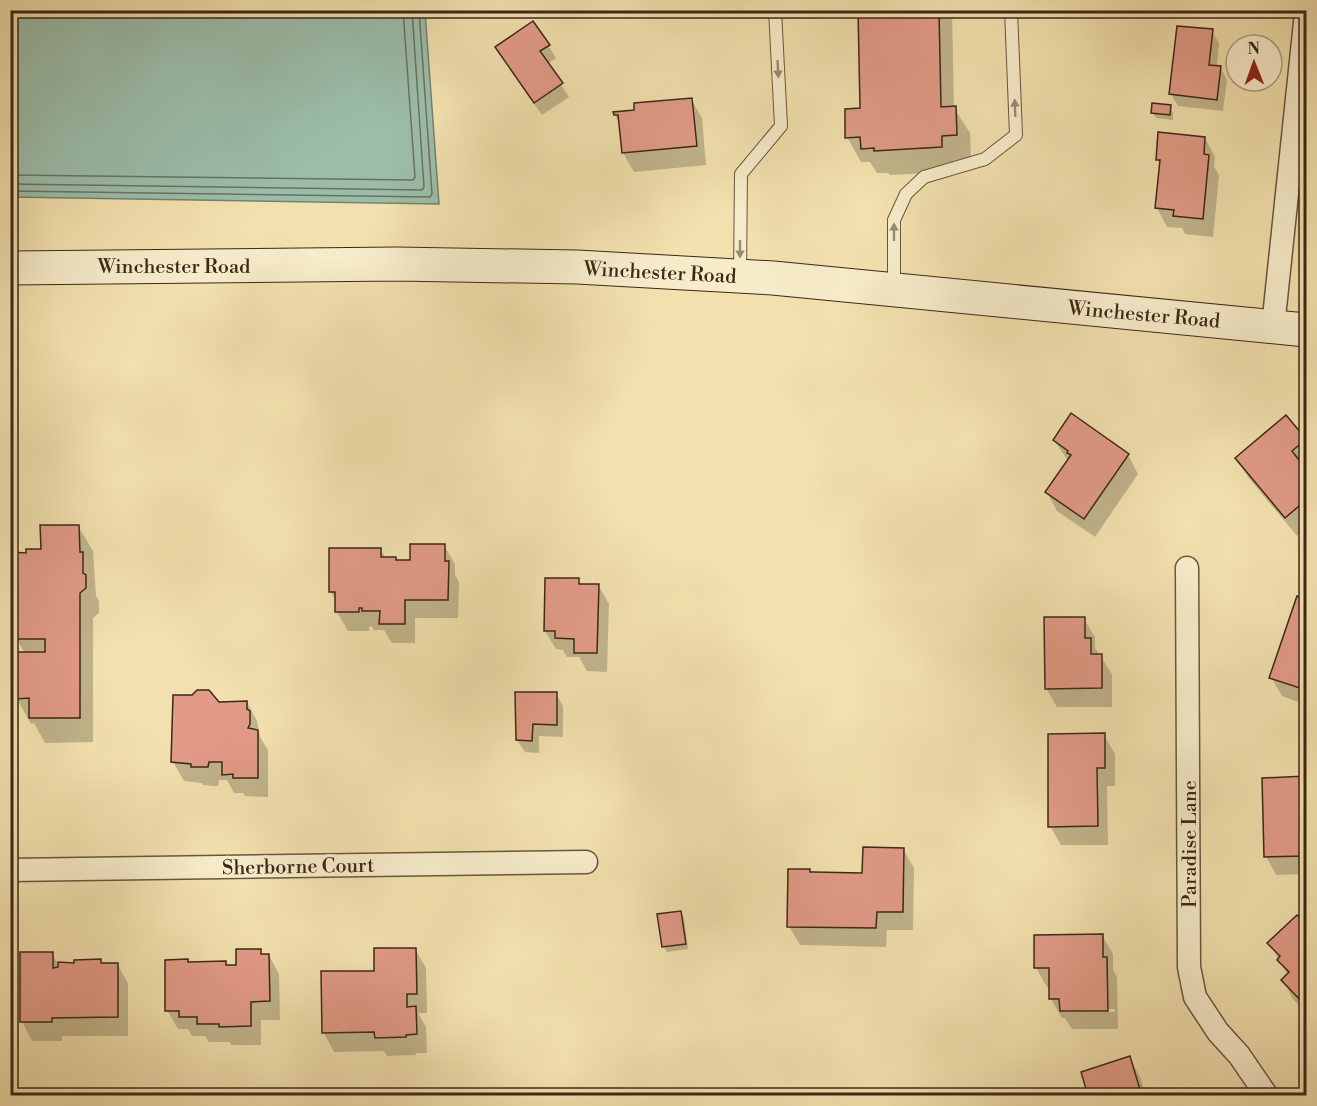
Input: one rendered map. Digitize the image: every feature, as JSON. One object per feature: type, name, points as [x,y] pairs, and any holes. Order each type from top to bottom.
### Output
[{"type":"main road","name":"Winchester Road","points":[[10,268],[397,264],[577,267],[740,277],[894,290],[1306,330]]},
{"type":"street","points":[[1273,327],[1306,13]]},
{"type":"street","name":"Paradise Lane","points":[[1187,568],[1189,967],[1195,997],[1218,1032],[1239,1055],[1267,1095]]},
{"type":"street","name":"Sherborne Court","points":[[10,870],[586,862]]},
{"type":"lane","points":[[740,277],[741,174],[782,126],[775,10]]},
{"type":"lane","points":[[894,290],[894,220],[906,194],[924,177],[985,159],[1016,135],[1011,10]]},
{"type":"water","points":[[11,10],[425,11],[439,204],[11,197]]},
{"type":"building","points":[[858,10],[939,10],[941,107],[956,106],[957,135],[942,136],[942,147],[874,151],[874,148],[861,149],[860,137],[845,138],[845,109],[860,108]]},
{"type":"building","points":[[533,21],[550,45],[540,51],[563,83],[534,103],[495,47]]},
{"type":"building","points":[[1177,26],[1213,29],[1209,65],[1221,66],[1217,100],[1169,94]]},
{"type":"building","points":[[692,98],[697,146],[622,153],[618,115],[614,115],[613,112],[634,110],[634,103]]},
{"type":"building","points":[[1152,103],[1171,105],[1170,115],[1151,113]]},
{"type":"building","points":[[1158,132],[1205,137],[1204,154],[1209,155],[1203,219],[1173,216],[1174,210],[1155,208],[1160,160],[1156,160]]},
{"type":"building","points":[[1071,413],[1129,454],[1084,519],[1045,492],[1071,455],[1053,440]]},
{"type":"building","points":[[1286,415],[1306,439],[1292,451],[1306,469],[1306,500],[1285,518],[1235,458]]},
{"type":"building","points":[[40,525],[79,525],[80,552],[83,552],[83,573],[86,575],[86,588],[80,593],[80,718],[29,718],[29,698],[15,699],[15,652],[45,652],[45,639],[15,639],[11,552],[26,553],[26,549],[41,549]]},
{"type":"building","points":[[410,544],[445,544],[445,561],[449,561],[448,600],[405,600],[405,624],[379,624],[380,611],[362,611],[362,608],[359,608],[359,612],[335,612],[335,592],[329,592],[329,548],[381,548],[381,557],[410,560]]},
{"type":"building","points":[[545,578],[579,578],[579,584],[599,584],[597,653],[574,653],[574,639],[555,638],[555,631],[544,631]]},
{"type":"building","points":[[1297,596],[1306,599],[1306,690],[1269,678]]},
{"type":"building","points":[[1044,617],[1085,617],[1085,638],[1091,638],[1091,654],[1102,654],[1102,688],[1045,689]]},
{"type":"building","points":[[197,690],[209,690],[219,702],[247,701],[247,709],[250,711],[248,728],[258,730],[258,778],[233,778],[233,774],[222,775],[222,762],[209,762],[208,767],[191,767],[191,764],[171,762],[173,695],[192,695]]},
{"type":"building","points":[[515,692],[557,692],[557,725],[533,724],[532,741],[516,740]]},
{"type":"building","points":[[1105,733],[1105,768],[1097,768],[1098,826],[1048,827],[1048,734]]},
{"type":"building","points":[[1306,776],[1306,856],[1264,857],[1262,778]]},
{"type":"building","points":[[863,847],[904,848],[903,912],[877,912],[876,928],[787,927],[788,869],[810,869],[810,872],[862,873]]},
{"type":"building","points":[[681,911],[686,944],[662,947],[657,914]]},
{"type":"building","points":[[1297,915],[1306,924],[1306,1002],[1304,1004],[1281,980],[1289,972],[1277,960],[1280,956],[1267,943]]},
{"type":"building","points":[[1103,934],[1103,957],[1107,957],[1108,1011],[1060,1011],[1059,999],[1049,999],[1049,968],[1034,968],[1034,935]]},
{"type":"building","points":[[374,948],[416,948],[417,994],[407,994],[407,1007],[416,1006],[417,1034],[406,1035],[406,1037],[375,1038],[374,1032],[322,1033],[321,971],[374,971]]},
{"type":"building","points":[[236,949],[261,949],[261,954],[269,954],[270,1001],[251,1002],[251,1026],[219,1027],[219,1024],[197,1024],[197,1017],[179,1017],[179,1011],[165,1011],[165,960],[226,961],[226,965],[236,965]]},
{"type":"building","points":[[20,952],[53,952],[53,968],[58,967],[58,962],[74,963],[74,960],[101,959],[101,963],[118,963],[118,1017],[52,1018],[52,1022],[20,1022]]},
{"type":"building","points":[[1130,1056],[1142,1096],[1088,1096],[1081,1072]]}]
